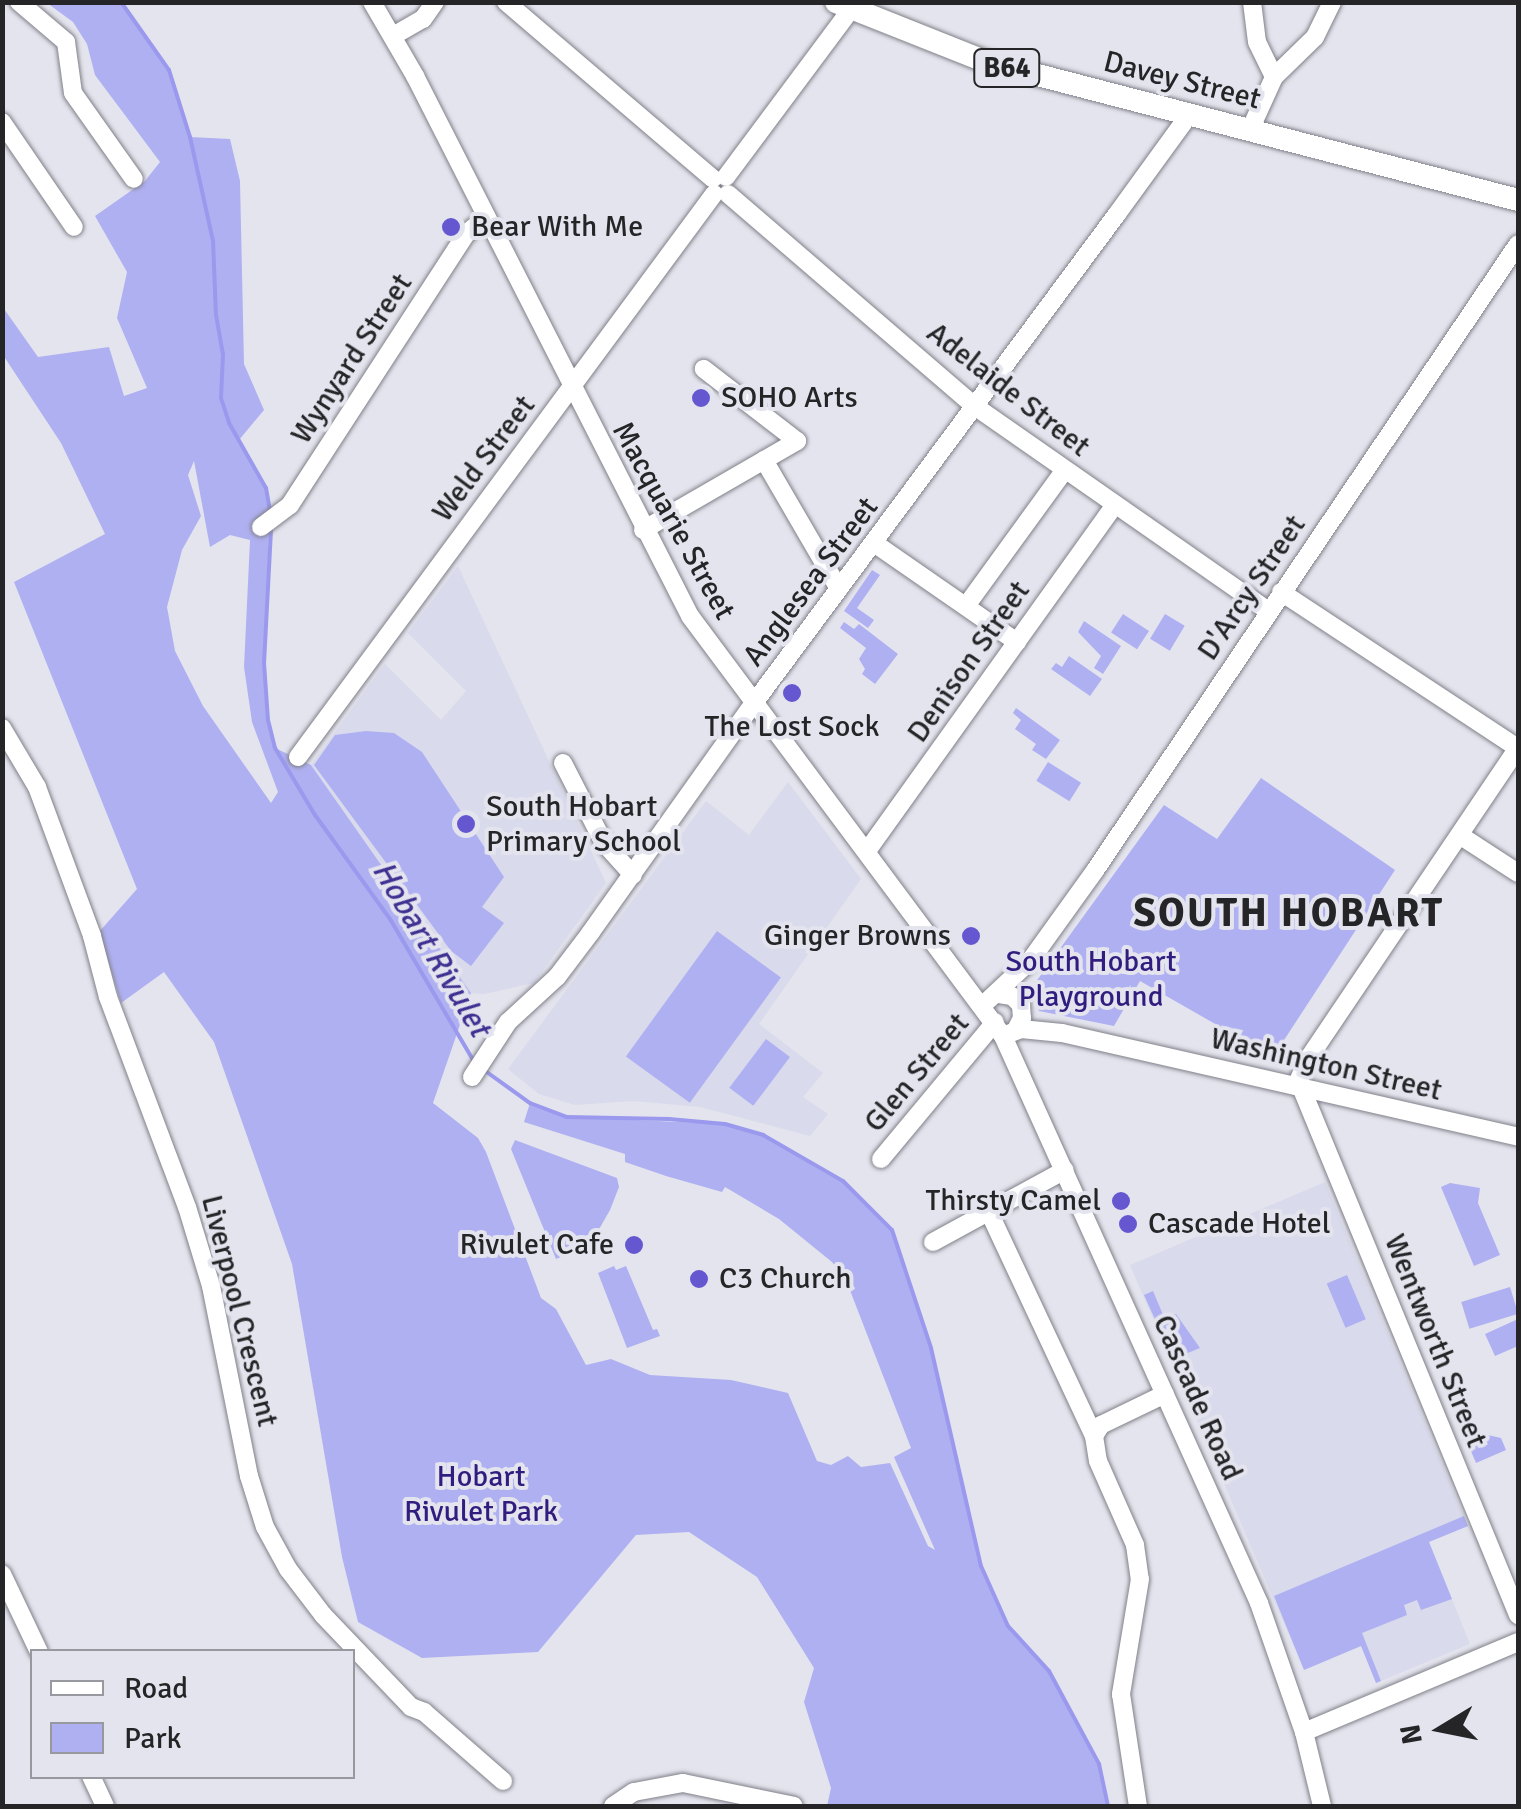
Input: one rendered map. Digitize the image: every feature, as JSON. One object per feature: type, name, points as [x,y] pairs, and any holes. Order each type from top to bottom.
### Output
[{"type":"main road","name":"Davey Street","points":[[844,6],[984,61],[1518,200]]},
{"type":"street","points":[[19,2],[66,42],[70,88],[134,179]]},
{"type":"street","name":"Macquarie Street","points":[[372,2],[690,616],[867,851],[991,1000],[1004,1030]]},
{"type":"street","points":[[392,36],[423,18],[434,2]]},
{"type":"street","name":"Adelaide Street","points":[[506,2],[976,407],[1268,611]]},
{"type":"street","points":[[1252,2],[1257,42],[1274,77]]},
{"type":"street","points":[[1250,130],[1274,77],[1316,37],[1332,2]]},
{"type":"street","name":"Weld Street","points":[[298,757],[720,186],[844,6]]},
{"type":"street","name":"Anglesea Street","points":[[472,1078],[508,1022],[557,977],[633,875],[754,703],[1183,123],[1185,112]]},
{"type":"street","points":[[2,122],[74,227]]},
{"type":"street","name":"Wynyard Street","points":[[261,527],[282,511],[466,234],[486,218]]},
{"type":"street","name":"D'Arcy Street","points":[[991,1000],[1030,961],[1518,244]]},
{"type":"street","points":[[643,530],[798,440],[704,369]]},
{"type":"street","points":[[764,460],[839,589]]},
{"type":"street","points":[[966,606],[1064,471]]},
{"type":"street","name":"Denison Street","points":[[867,851],[1116,505]]},
{"type":"street","points":[[874,543],[1017,642]]},
{"type":"street","points":[[1281,592],[1518,748],[1304,1064],[1298,1086]]},
{"type":"street","name":"Liverpool Crescent","points":[[2,728],[37,787],[55,833],[108,997],[188,1207],[211,1286],[249,1476],[265,1527],[288,1568],[323,1616],[355,1649]]},
{"type":"street","points":[[563,763],[604,843],[633,875]]},
{"type":"street","points":[[1461,836],[1518,873]]},
{"type":"street","name":"D'Arcy Street","points":[[1021,1007],[1030,961]]},
{"type":"street","points":[[991,1000],[1012,996],[1021,1007],[1004,1030]]},
{"type":"street","name":"Washington Street","points":[[1021,1007],[1062,1033]]},
{"type":"street","name":"Washington Street","points":[[1004,1030],[1062,1033],[1518,1137]]},
{"type":"street","name":"Glen Street","points":[[881,1160],[1004,1030]]},
{"type":"street","name":"Cascade Road","points":[[1004,1030],[1258,1603],[1304,1732],[1322,1806]]},
{"type":"street","name":"Wentworth Street","points":[[1298,1086],[1518,1615]]},
{"type":"street","points":[[933,1242],[1065,1170]]},
{"type":"street","points":[[990,1212],[1094,1436],[1098,1460],[1125,1515],[1138,1562],[1140,1579],[1120,1694],[1138,1806]]},
{"type":"street","points":[[1094,1436],[1101,1425],[1166,1394]]},
{"type":"street","points":[[2,1574],[37,1649]]},
{"type":"street","points":[[1304,1732],[1518,1642]]},
{"type":"street","name":"Liverpool Crescent","points":[[355,1649],[411,1707],[424,1712],[503,1781]]},
{"type":"street","points":[[92,1779],[105,1806]]},
{"type":"street","points":[[613,1806],[634,1792],[683,1783],[794,1806]]},
{"type":"shaded area","name":"South Hobart Primary School","points":[[458,566],[606,883],[534,983],[484,994],[471,993],[311,765],[385,664],[441,720],[466,691],[408,633]]},
{"type":"shaded area","points":[[788,782],[861,879],[759,1024],[823,1073],[803,1097],[828,1114],[810,1136],[700,1107],[634,1101],[575,1105],[539,1094],[508,1069],[706,801],[749,835]]},
{"type":"shaded area","points":[[1325,1182],[1468,1526],[1429,1542],[1470,1644],[1376,1683],[1361,1646],[1304,1670],[1130,1265]]},
{"type":"green space","name":"Hobart Rivulet Park","points":[[47,3],[121,3],[169,70],[190,137],[230,139],[240,181],[244,364],[264,410],[239,440],[266,488],[270,507],[264,663],[268,720],[275,748],[311,765],[471,993],[433,1103],[478,1138],[486,1152],[541,1298],[556,1309],[586,1365],[611,1359],[650,1375],[731,1380],[788,1393],[817,1461],[831,1465],[848,1456],[861,1467],[890,1463],[928,1546],[935,1550],[894,1457],[911,1448],[846,1280],[832,1262],[779,1219],[725,1187],[722,1192],[666,1176],[625,1162],[625,1154],[524,1122],[530,1103],[567,1117],[725,1124],[763,1135],[843,1181],[892,1230],[931,1348],[981,1566],[1008,1626],[1049,1671],[1099,1764],[1108,1806],[827,1806],[831,1788],[804,1702],[814,1668],[757,1577],[689,1532],[636,1535],[538,1652],[422,1658],[358,1622],[342,1557],[292,1264],[214,1042],[164,972],[121,1003],[99,932],[137,889],[14,582],[105,534],[61,443],[3,355],[2,306],[38,357],[109,347],[124,396],[147,388],[117,318],[127,272],[95,216],[145,181],[160,162],[95,75],[87,44],[73,22]],"holes":[[[194,461],[210,547],[230,535],[250,540],[244,667],[252,722],[278,792],[271,803],[203,706],[175,651],[167,607],[182,550],[201,516],[188,475]]]},
{"type":"green space","points":[[872,570],[880,575],[857,608],[874,620],[868,628],[844,611]]},
{"type":"green space","points":[[1123,614],[1149,631],[1137,649],[1111,632]]},
{"type":"green space","points":[[1165,614],[1185,626],[1170,651],[1150,639]]},
{"type":"green space","points":[[1084,621],[1121,646],[1103,674],[1094,668],[1101,656],[1078,632]]},
{"type":"green space","points":[[844,622],[854,629],[859,624],[898,654],[875,684],[862,674],[865,669],[859,659],[866,648],[840,628]]},
{"type":"green space","points":[[1069,656],[1102,679],[1090,696],[1051,669],[1056,663],[1062,667]]},
{"type":"green space","points":[[1016,708],[1060,740],[1046,759],[1032,750],[1036,744],[1015,729],[1021,720],[1013,713]]},
{"type":"green space","points":[[394,733],[422,752],[504,877],[482,907],[504,923],[471,966],[451,951],[314,765],[335,735]]},
{"type":"green space","points":[[1048,762],[1081,783],[1069,801],[1036,781]]},
{"type":"green space","name":"South Hobart Playground","points":[[1261,778],[1395,870],[1273,1057],[1140,981],[1114,1026],[1039,1011],[1030,990],[1164,805],[1217,839]]},
{"type":"green space","points":[[717,931],[781,977],[690,1103],[626,1056]]},
{"type":"green space","points":[[766,1039],[790,1057],[753,1106],[729,1088]]},
{"type":"green space","points":[[515,1140],[617,1178],[619,1187],[610,1210],[590,1245],[556,1259],[511,1149]]},
{"type":"green space","points":[[1450,1183],[1480,1188],[1478,1203],[1500,1255],[1474,1266],[1441,1187]]},
{"type":"green space","points":[[614,1266],[616,1270],[626,1266],[653,1330],[657,1329],[660,1336],[627,1348],[598,1273]]},
{"type":"green space","points":[[1347,1275],[1366,1319],[1346,1328],[1327,1284]]},
{"type":"green space","points":[[1510,1287],[1518,1314],[1469,1329],[1461,1302]]},
{"type":"green space","points":[[1153,1291],[1164,1317],[1176,1314],[1200,1348],[1173,1359],[1144,1295]]},
{"type":"green space","points":[[1518,1319],[1518,1346],[1495,1356],[1485,1334]]},
{"type":"green space","points":[[1488,1435],[1501,1438],[1506,1450],[1476,1463],[1468,1444]]},
{"type":"green space","points":[[1464,1516],[1468,1526],[1429,1542],[1452,1599],[1421,1610],[1417,1600],[1404,1605],[1407,1615],[1362,1633],[1381,1681],[1376,1683],[1361,1646],[1304,1670],[1274,1596]]},
{"type":"waterway","name":"Hobart Rivulet","points":[[121,2],[169,70],[190,137],[213,241],[216,315],[223,354],[221,398],[229,423],[266,488],[270,510]]},
{"type":"waterway","name":"Hobart Rivulet","points":[[271,530],[264,663],[268,720],[275,748],[315,815],[390,919],[473,1060]]},
{"type":"waterway","name":"Hobart Rivulet","points":[[484,1070],[530,1103],[566,1117],[725,1124],[763,1135],[843,1181],[892,1230],[931,1348],[981,1566],[1008,1626],[1049,1671],[1099,1764],[1108,1806]]},
{"type":"place","name":"Bear With Me","points":[[451,227]]},
{"type":"place","name":"SOHO Arts","points":[[701,398]]},
{"type":"place","name":"The Lost Sock","points":[[792,693]]},
{"type":"place","name":"South Hobart Primary School","points":[[466,824]]},
{"type":"place","name":"Ginger Browns","points":[[971,936]]},
{"type":"place","name":"Thirsty Camel","points":[[1121,1201]]},
{"type":"place","name":"Cascade Hotel","points":[[1128,1224]]},
{"type":"place","name":"Rivulet Cafe","points":[[634,1245]]},
{"type":"place","name":"C3 Church","points":[[699,1279]]},
{"type":"district","name":"SOUTH HOBART","points":[[1289,913]]}]
